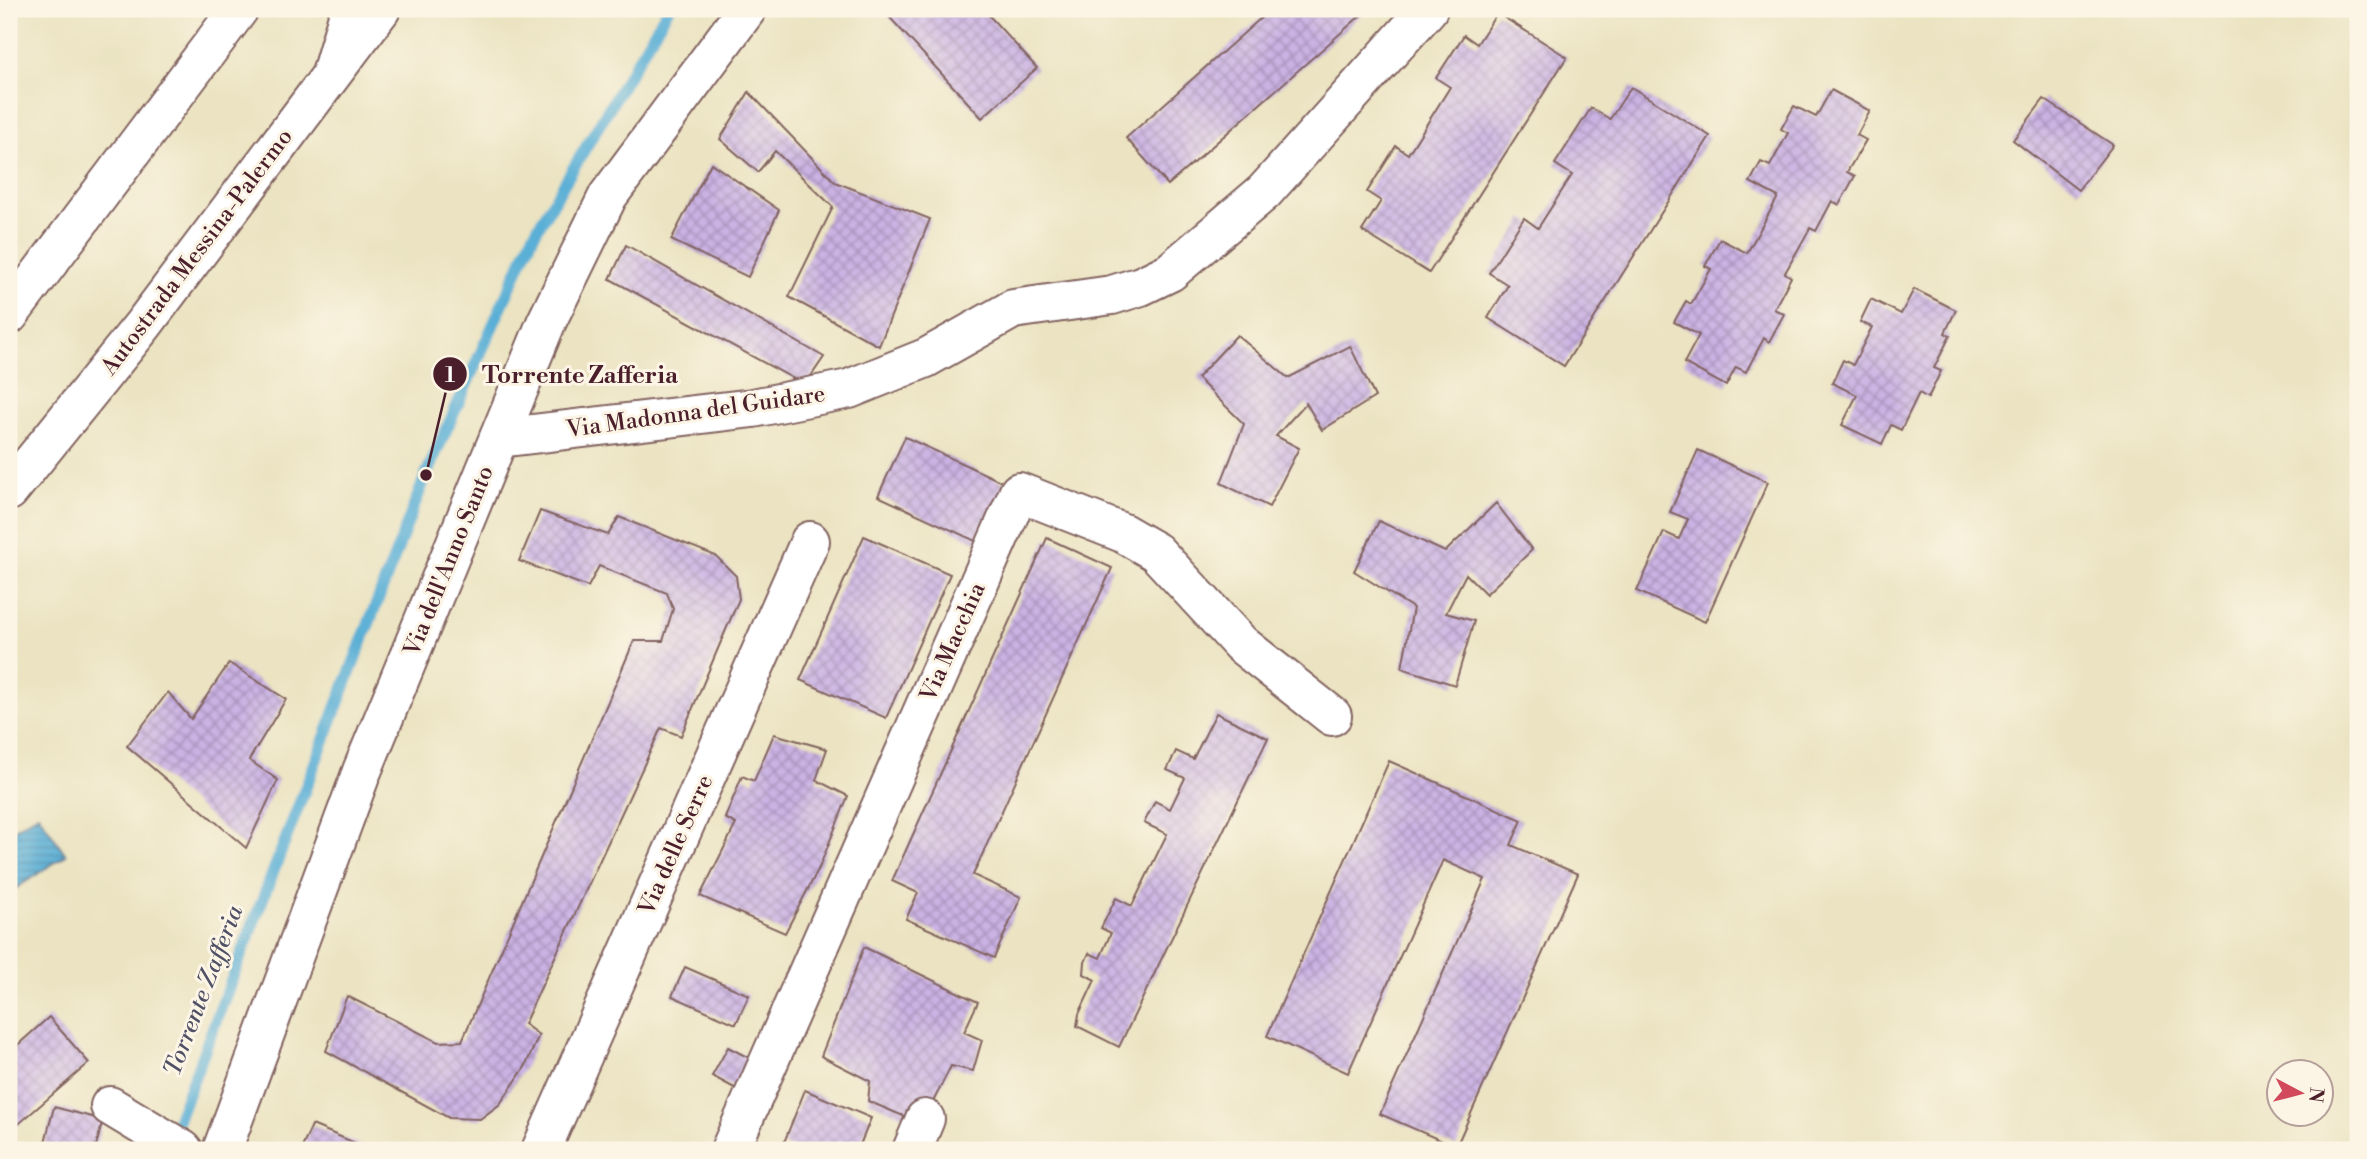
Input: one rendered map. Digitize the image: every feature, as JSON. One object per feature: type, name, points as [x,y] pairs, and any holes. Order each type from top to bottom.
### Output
[{"type":"main road","points":[[330,77],[350,9]]},
{"type":"main road","name":"Autostrada Messina-Palermo","points":[[9,491],[143,325],[381,9]]},
{"type":"main road","name":"Via dell'Anno Santo","points":[[222,1150],[362,771],[546,323],[608,197],[747,9]]},
{"type":"main road","name":"Via Madonna del Guidare","points":[[499,438],[753,408],[849,389],[926,358],[1013,309],[1112,295],[1141,286],[1170,272],[1264,192],[1428,9]]},
{"type":"main road","points":[[9,315],[239,10]]},
{"type":"main road","name":"Via Macchia","points":[[730,1150],[1018,492],[1123,533],[1156,552],[1241,643],[1332,716]]},
{"type":"main road","name":"Via delle Serre","points":[[541,1150],[810,541]]},
{"type":"main road","points":[[125,1116],[183,1150]]},
{"type":"water","points":[[38,814],[66,855],[9,893],[9,833]]},
{"type":"building","points":[[882,9],[983,9],[1037,68],[982,118]]},
{"type":"building","points":[[1271,9],[1368,9],[1168,185],[1126,138]]},
{"type":"building","points":[[1497,13],[1567,57],[1429,273],[1362,231],[1381,201],[1367,192],[1396,146],[1408,154],[1450,87],[1436,78],[1464,35],[1477,44]]},
{"type":"building","points":[[1631,87],[1710,136],[1564,366],[1488,318],[1508,285],[1489,273],[1524,218],[1538,228],[1572,175],[1555,164],[1591,108],[1610,119]]},
{"type":"building","points":[[1831,90],[1870,111],[1857,135],[1866,140],[1847,172],[1855,176],[1839,205],[1832,201],[1816,231],[1810,228],[1785,273],[1791,277],[1774,309],[1784,314],[1769,342],[1764,338],[1746,372],[1736,367],[1726,386],[1684,363],[1699,335],[1674,322],[1686,301],[1691,304],[1711,269],[1705,266],[1720,239],[1747,253],[1778,197],[1750,182],[1761,162],[1770,166],[1788,133],[1781,129],[1794,106],[1816,117]]},
{"type":"building","points":[[749,92],[835,182],[930,219],[879,346],[789,297],[833,207],[775,151],[758,172],[720,139]]},
{"type":"building","points":[[2044,99],[2113,145],[2078,190],[2013,140]]},
{"type":"building","points":[[711,163],[779,210],[748,277],[671,240]]},
{"type":"building","points":[[626,245],[824,357],[805,385],[610,279]]},
{"type":"building","points":[[1914,289],[1956,310],[1945,333],[1950,336],[1934,368],[1941,371],[1928,398],[1919,393],[1901,430],[1891,425],[1882,444],[1842,425],[1857,395],[1832,383],[1843,360],[1853,365],[1872,327],[1860,322],[1871,299],[1901,314]]},
{"type":"building","points":[[1237,335],[1288,378],[1350,346],[1375,397],[1322,430],[1306,403],[1276,436],[1299,448],[1269,507],[1221,483],[1244,424],[1197,378]]},
{"type":"building","points":[[905,437],[1011,486],[984,545],[878,496]]},
{"type":"building","points":[[1698,450],[1768,482],[1705,622],[1637,591],[1664,532],[1679,539],[1688,519],[1670,512]]},
{"type":"building","points":[[1496,503],[1532,550],[1486,594],[1466,574],[1446,613],[1474,621],[1455,685],[1402,668],[1413,608],[1354,571],[1379,521],[1445,552]]},
{"type":"building","points":[[540,511],[608,535],[619,517],[716,556],[736,576],[739,599],[681,736],[661,728],[524,1024],[539,1035],[525,1067],[500,1104],[480,1119],[449,1118],[326,1051],[347,996],[438,1042],[462,1041],[634,641],[663,641],[673,609],[667,593],[599,566],[588,587],[519,561]]},
{"type":"building","points":[[864,536],[950,574],[886,718],[800,680]]},
{"type":"building","points":[[1047,538],[1112,568],[973,875],[1021,897],[994,958],[906,919],[918,893],[892,881]]},
{"type":"building","points":[[229,663],[286,699],[249,760],[278,780],[246,848],[127,746],[168,692],[191,719]]},
{"type":"building","points":[[1216,713],[1268,738],[1119,1047],[1077,1026],[1079,1014],[1095,980],[1084,974],[1085,962],[1089,953],[1100,958],[1111,933],[1101,928],[1116,898],[1132,906],[1167,834],[1144,823],[1155,801],[1170,809],[1185,778],[1167,770],[1176,751],[1193,759]]},
{"type":"building","points":[[774,734],[827,749],[816,780],[848,796],[819,868],[785,933],[700,896],[736,824],[725,818],[742,776],[754,781]]},
{"type":"building","points":[[1389,761],[1522,820],[1511,845],[1578,874],[1456,1147],[1380,1114],[1485,879],[1443,860],[1348,1073],[1267,1036]]},
{"type":"building","points":[[864,947],[978,1002],[964,1032],[982,1040],[973,1071],[951,1066],[922,1124],[868,1101],[870,1081],[821,1056]]},
{"type":"building","points":[[685,967],[749,995],[736,1024],[672,996]]},
{"type":"building","points":[[49,1017],[89,1063],[13,1129],[9,1125],[9,1046],[12,1050]]},
{"type":"building","points":[[728,1047],[755,1061],[742,1092],[712,1076]]},
{"type":"building","points":[[805,1090],[871,1118],[858,1150],[796,1150],[783,1145]]},
{"type":"building","points":[[54,1107],[103,1120],[95,1150],[43,1150]]},
{"type":"building","points":[[312,1125],[372,1150],[301,1150]]},
{"type":"waterway","name":"Torrente Zafferia","points":[[171,1137],[426,475],[533,236],[668,9]]},
{"type":"place","name":"Torrente Zafferia","points":[[426,475]]}]
